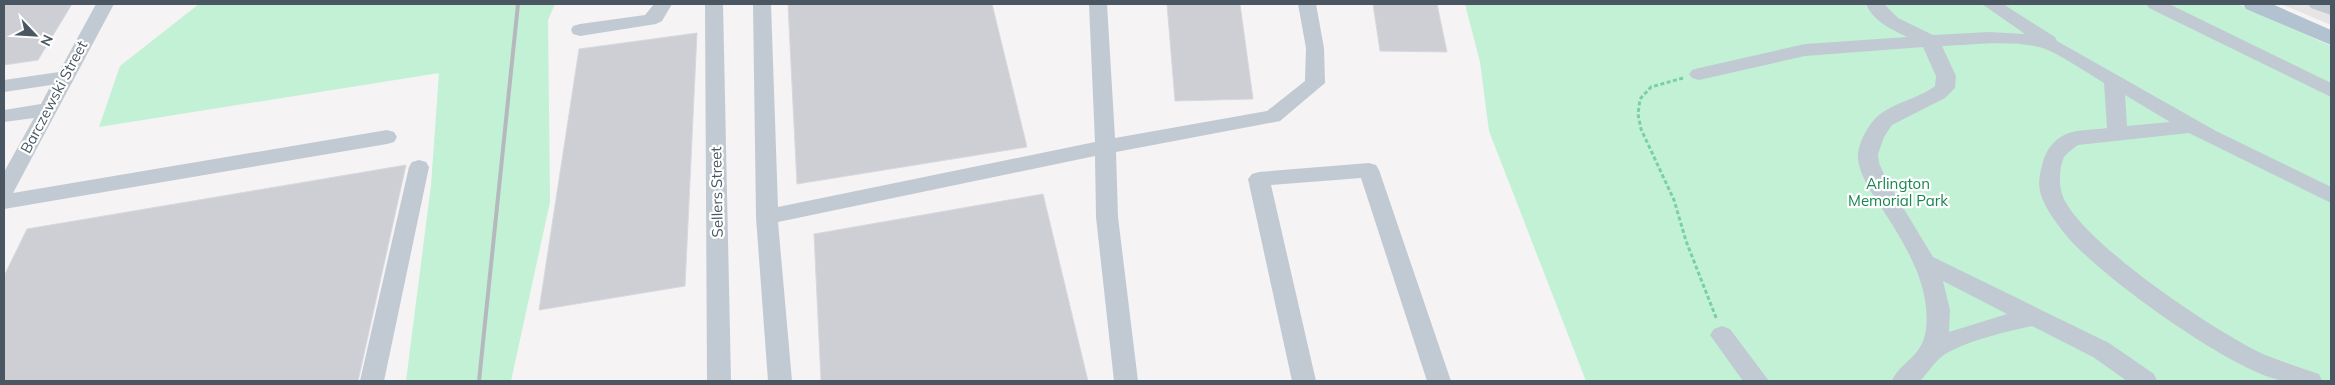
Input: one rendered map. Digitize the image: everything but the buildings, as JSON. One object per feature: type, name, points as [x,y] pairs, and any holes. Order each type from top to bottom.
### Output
[{"type":"main road","points":[[2254,4],[2331,38]]},
{"type":"street","name":"Barczewski Street","points":[[4,191],[105,4]]},
{"type":"street","points":[[580,30],[650,20],[656,17],[663,4]]},
{"type":"street","name":"Sellers Street","points":[[714,4],[719,381]]},
{"type":"street","points":[[762,4],[767,217],[780,381]]},
{"type":"street","points":[[1098,4],[1104,88],[1106,217],[1126,381]]},
{"type":"street","points":[[767,217],[1106,147],[1274,116],[1316,83],[1316,48],[1307,4]]},
{"type":"street","points":[[1976,38],[1990,24],[1993,14],[1991,4]]},
{"type":"street","points":[[1991,4],[2114,82],[2191,126],[2329,194]]},
{"type":"street","points":[[2155,4],[2331,91]]},
{"type":"street","points":[[2317,4],[2331,10]]},
{"type":"street","points":[[1876,6],[1892,22],[1930,41],[1946,76],[1945,88],[1936,96],[1881,124],[1874,136],[1868,157],[1880,189],[1926,263],[1935,288],[1938,323],[1932,351]]},
{"type":"street","points":[[1855,45],[1870,37],[1876,6]]},
{"type":"street","points":[[1699,74],[1805,50],[1855,45],[1976,38],[2025,40],[2055,46]]},
{"type":"street","points":[[4,86],[66,77]]},
{"type":"street","points":[[2114,82],[2118,134]]},
{"type":"street","points":[[4,116],[48,109]]},
{"type":"street","points":[[2191,126],[2073,139],[2055,153],[2049,179],[2052,196],[2073,229],[2111,264],[2158,300],[2220,341],[2256,361],[2310,381]]},
{"type":"street","points":[[4,202],[387,137]]},
{"type":"street","points":[[372,381],[419,167]]},
{"type":"street","points":[[1304,381],[1259,179],[1369,170],[1438,381]]},
{"type":"street","points":[[1926,263],[2032,317],[2061,328],[2101,350],[2145,381]]},
{"type":"street","points":[[1904,381],[1932,351],[1959,336],[1988,325],[2032,317]]},
{"type":"street","points":[[1722,335],[1757,381]]},
{"type":"path","points":[[1699,74],[1651,87],[1640,99],[1638,114],[1641,129],[1674,200],[1686,240],[1709,296],[1722,335]]},
{"type":"shaded area","points":[[2281,4],[2331,4],[2331,25]]},
{"type":"green space","points":[[199,4],[555,4],[548,20],[550,202],[511,381],[406,381],[431,185],[439,73],[99,127],[120,66]]},
{"type":"green space","name":"Arlington Memorial Park","points":[[1465,4],[2238,4],[2331,46],[2331,381],[1586,381],[1489,131],[1480,62]]},
{"type":"railway","points":[[479,381],[518,4]]}]
